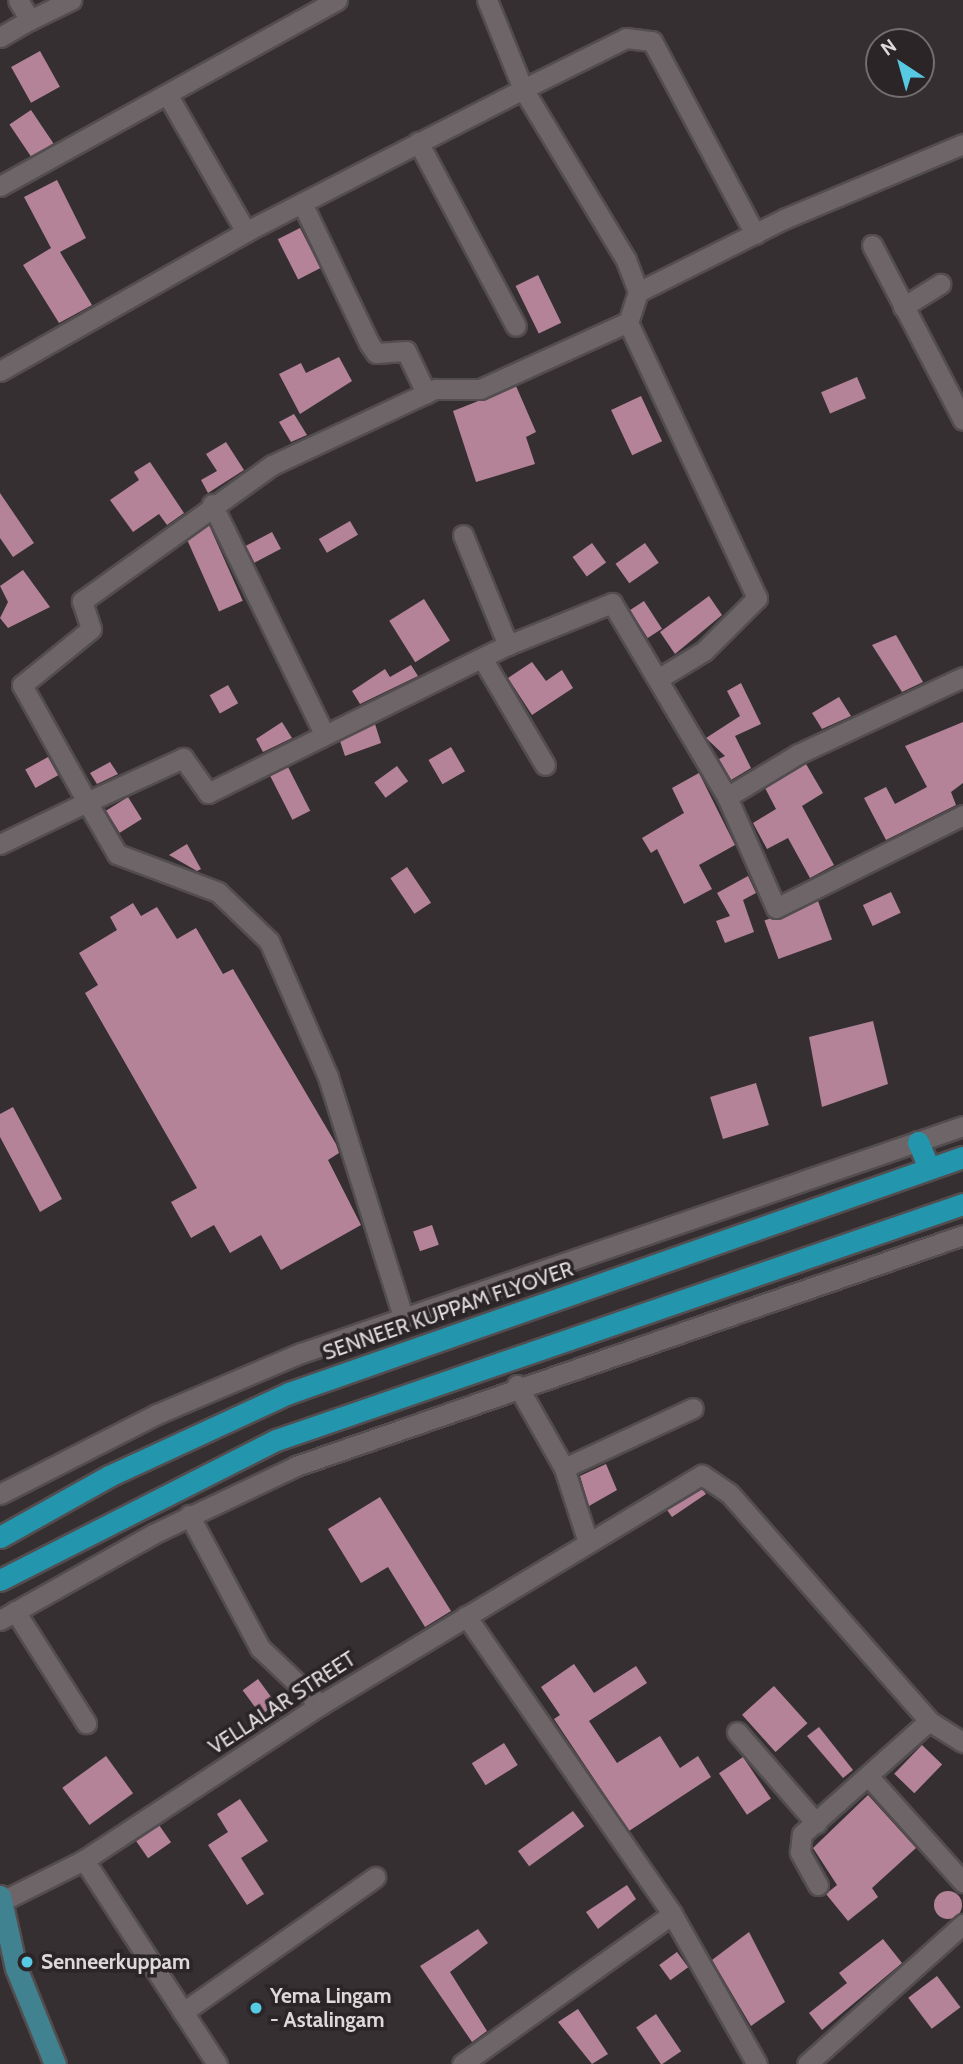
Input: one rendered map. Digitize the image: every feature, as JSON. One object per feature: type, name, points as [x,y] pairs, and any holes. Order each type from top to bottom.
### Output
[{"type":"highway","points":[[918,1142],[929,1168]]},
{"type":"highway","name":"SENNEER KUPPAM FLYOVER","points":[[0,1538],[108,1476],[289,1394],[963,1157]]},
{"type":"highway","points":[[0,1580],[276,1440],[963,1204]]},
{"type":"main road","points":[[2,1908],[16,1968],[55,2064]]},
{"type":"street","points":[[18,0],[30,20]]},
{"type":"street","points":[[0,37],[71,0]]},
{"type":"street","points":[[0,186],[337,0]]},
{"type":"street","points":[[487,0],[523,89],[626,260],[638,292],[628,322],[757,598],[705,651],[661,677]]},
{"type":"street","points":[[0,371],[246,232],[626,37],[652,41],[755,234]]},
{"type":"street","points":[[167,94],[246,232]]},
{"type":"street","points":[[418,142],[516,326]]},
{"type":"street","points":[[638,292],[755,234],[963,144]]},
{"type":"street","points":[[302,203],[369,343],[376,353],[406,351],[426,393]]},
{"type":"street","points":[[872,245],[963,420]]},
{"type":"street","points":[[904,307],[940,284]]},
{"type":"street","points":[[403,1317],[328,1077],[269,941],[218,892],[117,854],[22,685],[90,629],[82,601],[212,504],[272,465],[426,393],[480,389],[628,322]]},
{"type":"street","points":[[212,504],[324,734]]},
{"type":"street","points":[[463,535],[509,645]]},
{"type":"street","points":[[0,844],[183,758],[208,793],[509,645],[612,603],[661,677],[727,797],[776,908],[963,816]]},
{"type":"street","points":[[482,658],[545,765]]},
{"type":"street","points":[[727,797],[799,754],[963,677]]},
{"type":"street","points":[[0,1494],[226,1383],[403,1317],[963,1126]]},
{"type":"street","points":[[86,1723],[8,1616],[189,1515],[296,1466],[517,1385],[963,1234]]},
{"type":"street","points":[[517,1385],[564,1468],[587,1539]]},
{"type":"street","points":[[564,1468],[693,1408]]},
{"type":"street","name":"VELLALAR STREET","points":[[2,1908],[84,1860],[320,1705],[587,1539],[702,1475],[729,1493],[929,1721]]},
{"type":"street","points":[[189,1515],[260,1648],[320,1705]]},
{"type":"street","points":[[466,1616],[672,1914],[757,2064]]},
{"type":"street","points":[[818,1885],[800,1844],[816,1824],[870,1778],[929,1721],[963,1742]]},
{"type":"street","points":[[737,1732],[816,1824]]},
{"type":"street","points":[[870,1778],[963,1882]]},
{"type":"street","points":[[84,1860],[217,2064]]},
{"type":"street","points":[[183,2012],[375,1877]]},
{"type":"street","points":[[462,2064],[672,1914]]},
{"type":"street","points":[[807,2064],[963,1924]]},
{"type":"building","points":[[40,51],[60,87],[31,103],[11,67]]},
{"type":"building","points":[[31,110],[53,143],[32,158],[9,125]]},
{"type":"building","points":[[57,180],[86,238],[60,252],[92,305],[59,323],[23,265],[51,248],[24,197]]},
{"type":"building","points":[[300,228],[320,268],[298,279],[278,239]]},
{"type":"building","points":[[538,275],[561,323],[539,334],[516,286]]},
{"type":"building","points":[[339,357],[352,381],[300,414],[279,374],[301,363],[306,373]]},
{"type":"building","points":[[857,377],[866,398],[830,413],[821,392]]},
{"type":"building","points":[[516,386],[536,432],[526,437],[535,464],[476,482],[453,411]]},
{"type":"building","points":[[641,396],[662,441],[632,455],[611,410]]},
{"type":"building","points":[[294,414],[307,435],[291,442],[279,422]]},
{"type":"building","points":[[226,442],[244,470],[208,493],[201,480],[217,471],[206,454]]},
{"type":"building","points":[[150,462],[184,513],[167,525],[159,514],[133,532],[110,500],[139,480],[134,472]]},
{"type":"building","points":[[0,493],[34,543],[13,557],[0,538]]},
{"type":"building","points":[[350,521],[358,535],[327,553],[319,539]]},
{"type":"building","points":[[209,525],[243,601],[219,611],[185,536]]},
{"type":"building","points":[[272,532],[281,549],[254,563],[246,546]]},
{"type":"building","points":[[592,543],[606,562],[587,577],[573,557]]},
{"type":"building","points":[[645,543],[659,563],[629,583],[616,564]]},
{"type":"building","points":[[23,570],[50,607],[8,628],[0,618],[8,602],[0,586]]},
{"type":"building","points":[[709,596],[722,615],[675,654],[660,632]]},
{"type":"building","points":[[424,599],[450,641],[415,662],[389,621]]},
{"type":"building","points":[[644,601],[662,629],[648,638],[630,610]]},
{"type":"building","points":[[896,635],[923,682],[902,692],[872,645]]},
{"type":"building","points":[[532,662],[546,681],[562,670],[573,688],[532,715],[508,678]]},
{"type":"building","points":[[411,665],[418,676],[360,704],[352,691],[385,669],[390,677]]},
{"type":"building","points":[[741,683],[761,724],[735,736],[751,768],[731,780],[719,759],[725,756],[706,738],[740,716],[727,691]]},
{"type":"building","points":[[228,685],[238,703],[220,714],[210,695]]},
{"type":"building","points":[[839,697],[851,716],[822,729],[812,713]]},
{"type":"building","points":[[282,722],[292,738],[263,752],[256,739]]},
{"type":"building","points":[[963,722],[963,783],[951,792],[956,805],[886,840],[864,798],[886,787],[895,804],[927,787],[905,746]]},
{"type":"building","points":[[375,724],[381,743],[345,756],[340,741]]},
{"type":"building","points":[[451,747],[465,771],[442,784],[428,760]]},
{"type":"building","points":[[48,757],[58,775],[35,788],[25,770]]},
{"type":"building","points":[[110,762],[118,774],[97,784],[90,773]]},
{"type":"building","points":[[806,764],[823,793],[802,806],[834,865],[810,878],[788,838],[767,849],[753,823],[776,809],[765,788]]},
{"type":"building","points":[[397,766],[408,781],[386,798],[374,782]]},
{"type":"building","points":[[288,767],[310,811],[292,820],[270,776]]},
{"type":"building","points":[[699,773],[735,845],[699,865],[712,889],[684,904],[657,849],[651,853],[642,838],[684,813],[672,788]]},
{"type":"building","points":[[128,797],[142,819],[120,833],[106,811]]},
{"type":"building","points":[[187,844],[201,869],[197,871],[169,855]]},
{"type":"building","points":[[407,867],[431,903],[414,914],[390,878]]},
{"type":"building","points":[[748,876],[756,893],[743,900],[754,932],[725,943],[716,921],[730,916],[717,893]]},
{"type":"building","points":[[891,892],[901,913],[873,926],[863,905]]},
{"type":"building","points":[[818,901],[832,940],[778,959],[764,920]]},
{"type":"building","points":[[133,903],[141,916],[157,907],[177,939],[196,928],[223,974],[233,969],[336,1144],[339,1153],[328,1160],[361,1225],[281,1270],[261,1235],[230,1253],[214,1225],[191,1238],[171,1202],[197,1188],[85,993],[98,985],[79,953],[117,930],[110,917]]},
{"type":"building","points":[[873,1021],[888,1084],[822,1107],[809,1037]]},
{"type":"building","points":[[756,1083],[769,1125],[723,1139],[710,1097]]},
{"type":"building","points":[[13,1107],[62,1199],[40,1212],[0,1137],[0,1114]]},
{"type":"building","points":[[432,1225],[439,1245],[420,1251],[413,1232]]},
{"type":"building","points":[[606,1464],[617,1490],[589,1506],[580,1476]]},
{"type":"building","points":[[702,1489],[706,1494],[672,1517],[667,1510]]},
{"type":"building","points":[[380,1497],[451,1611],[425,1627],[388,1567],[361,1583],[328,1529]]},
{"type":"building","points":[[574,1664],[594,1693],[636,1666],[647,1683],[589,1721],[617,1763],[660,1736],[680,1768],[698,1756],[711,1777],[629,1831],[554,1719],[560,1715],[541,1687]]},
{"type":"building","points":[[258,1679],[276,1704],[261,1715],[243,1690]]},
{"type":"building","points":[[774,1686],[807,1723],[776,1752],[742,1715]]},
{"type":"building","points":[[819,1727],[853,1770],[843,1778],[807,1736]]},
{"type":"building","points":[[504,1743],[518,1765],[486,1785],[472,1763]]},
{"type":"building","points":[[922,1745],[942,1764],[914,1793],[894,1774]]},
{"type":"building","points":[[106,1756],[133,1793],[89,1825],[62,1788]]},
{"type":"building","points":[[743,1757],[771,1798],[747,1815],[719,1773]]},
{"type":"building","points":[[868,1795],[916,1848],[872,1888],[878,1897],[848,1921],[826,1894],[837,1885],[813,1848]]},
{"type":"building","points":[[240,1799],[268,1841],[241,1858],[264,1894],[247,1905],[208,1845],[228,1832],[217,1814]]},
{"type":"building","points":[[573,1811],[584,1826],[529,1866],[518,1851]]},
{"type":"building","points":[[159,1825],[171,1842],[148,1858],[136,1841]]},
{"type":"building","points":[[627,1885],[636,1899],[598,1929],[586,1912]]},
{"type":"building","points":[[948,1891],[958,1895],[962,1905],[958,1915],[948,1919],[938,1915],[934,1905],[938,1895]]},
{"type":"building","points":[[478,1929],[488,1943],[450,1972],[487,2031],[472,2042],[420,1966]]},
{"type":"building","points":[[749,1932],[785,2002],[751,2026],[712,1960]]},
{"type":"building","points":[[883,1939],[902,1963],[822,2030],[809,2013],[847,1983],[839,1973]]},
{"type":"building","points":[[677,1952],[688,1967],[670,1980],[659,1965]]},
{"type":"building","points":[[937,1976],[960,2007],[932,2029],[908,1998]]},
{"type":"building","points":[[578,2009],[608,2054],[592,2064],[558,2022]]},
{"type":"building","points":[[656,2014],[681,2051],[661,2064],[636,2027]]},
{"type":"place","name":"Senneerkuppam","points":[[27,1962]]},
{"type":"place","name":"Yema Lingam - Astalingam","points":[[256,2008]]}]
